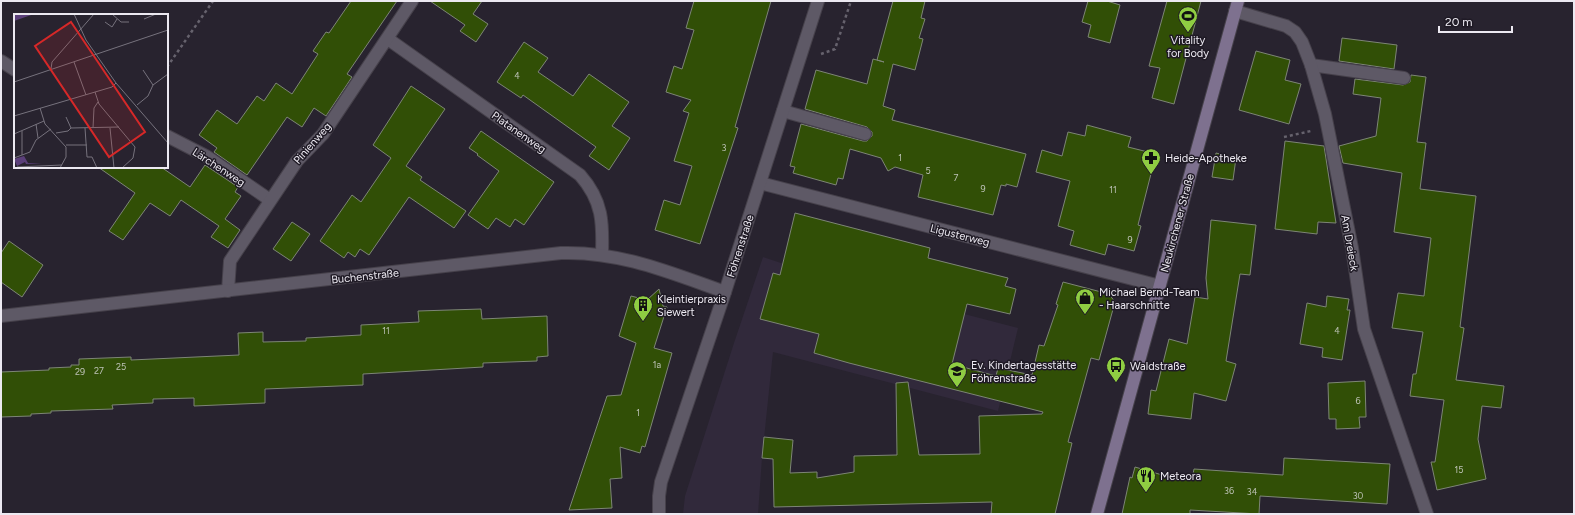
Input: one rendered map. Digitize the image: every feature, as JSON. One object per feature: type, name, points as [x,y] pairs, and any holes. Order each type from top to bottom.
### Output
[{"type":"street","name":"Pinienweg","points":[[228,291],[230,262],[297,161],[323,134],[412,1]]},
{"type":"street","name":"Föhrenstraße","points":[[659,514],[661,482],[725,292],[818,1]]},
{"type":"street","name":"Am Dreieck","points":[[1236,6],[1286,26],[1295,32],[1302,42],[1311,65],[1328,127],[1352,248],[1364,329],[1427,514]]},
{"type":"street","name":"Neukirchener Straße","points":[[1097,514],[1236,6]]},
{"type":"street","name":"Platanenweg","points":[[388,39],[580,175],[590,186],[601,212],[603,225],[602,255]]},
{"type":"street","points":[[1,61],[14,69]]},
{"type":"street","points":[[1311,65],[1404,78]]},
{"type":"street","points":[[783,111],[865,134]]},
{"type":"street","name":"Lärchenweg","points":[[168,137],[206,156],[270,200]]},
{"type":"street","name":"Ligusterweg","points":[[760,183],[1160,286]]},
{"type":"street","name":"Buchenstraße","points":[[1,316],[579,253],[628,259],[725,292]]},
{"type":"path","points":[[168,66],[213,1]]},
{"type":"path","points":[[799,61],[835,49],[851,1]]},
{"type":"path","points":[[1284,137],[1328,127]]},
{"type":"shaded area","name":"Ev. Kindertagesstätte Föhrenstraße","points":[[763,257],[784,264],[784,267],[1018,328],[998,411],[773,352],[758,514],[683,514],[685,496]]},
{"type":"building","points":[[351,1],[397,1],[347,74],[352,77],[326,116],[314,108],[302,127],[287,117],[247,175],[214,152],[217,148],[199,135],[217,110],[237,124],[257,96],[264,101],[276,83],[292,94],[318,54],[313,51],[326,32],[329,33]]},
{"type":"building","points":[[430,1],[482,1],[473,14],[488,24],[476,42],[460,31],[465,25]]},
{"type":"building","points":[[694,1],[771,1],[735,127],[738,128],[700,244],[655,230],[664,200],[680,205],[692,166],[674,161],[689,113],[683,111],[691,100],[666,92],[674,66],[682,69],[694,30],[686,28]]},
{"type":"building","points":[[893,1],[925,1],[921,18],[925,19],[919,38],[923,39],[915,70],[893,64],[883,106],[895,110],[892,120],[1026,154],[1017,187],[1006,184],[1006,186],[1001,185],[993,215],[918,197],[923,175],[895,167],[888,171],[881,158],[850,149],[843,179],[838,178],[836,185],[793,173],[795,167],[790,166],[801,124],[863,141],[867,141],[872,136],[872,132],[867,127],[805,109],[816,70],[867,84],[873,59],[884,62],[877,60]]},
{"type":"building","points":[[1088,1],[1107,1],[1120,5],[1110,43],[1088,37],[1091,25],[1082,22]]},
{"type":"building","points":[[1167,1],[1201,1],[1174,104],[1152,98],[1160,68],[1149,66]]},
{"type":"building","points":[[1342,38],[1397,45],[1394,69],[1339,61]]},
{"type":"building","points":[[524,42],[548,58],[538,72],[573,96],[589,74],[629,102],[612,126],[630,138],[609,170],[589,156],[596,147],[523,95],[521,98],[497,82]]},
{"type":"building","points":[[1256,51],[1290,60],[1285,80],[1301,84],[1289,124],[1239,110]]},
{"type":"building","points":[[1411,75],[1426,77],[1417,142],[1426,143],[1420,189],[1476,196],[1460,327],[1464,328],[1456,380],[1504,386],[1501,408],[1482,406],[1478,439],[1486,479],[1437,490],[1431,462],[1435,462],[1444,400],[1410,396],[1413,374],[1416,374],[1423,332],[1392,328],[1398,293],[1424,296],[1431,238],[1394,232],[1402,173],[1343,163],[1339,146],[1376,136],[1381,98],[1353,94],[1355,79],[1403,85],[1410,82]]},
{"type":"building","points":[[411,86],[445,109],[406,166],[422,177],[420,180],[466,211],[454,228],[409,197],[369,255],[360,249],[355,257],[348,252],[344,258],[320,241],[352,195],[361,202],[391,158],[373,145]]},
{"type":"building","points":[[1087,125],[1131,137],[1128,147],[1156,154],[1138,225],[1141,226],[1134,251],[1108,244],[1105,255],[1070,245],[1074,231],[1058,226],[1070,181],[1036,172],[1042,150],[1062,156],[1068,132],[1085,136]]},
{"type":"building","points":[[481,131],[554,182],[524,225],[515,219],[510,227],[496,218],[488,229],[468,215],[499,171],[469,148]]},
{"type":"building","points":[[1285,141],[1324,146],[1336,223],[1318,222],[1317,234],[1275,229]]},
{"type":"building","points":[[1216,153],[1236,158],[1233,180],[1212,177]]},
{"type":"building","points":[[205,165],[238,187],[235,192],[241,196],[225,219],[240,230],[228,248],[211,237],[219,226],[181,200],[170,216],[150,203],[123,240],[109,231],[135,193],[99,168],[162,168],[190,187]]},
{"type":"building","points":[[795,213],[930,248],[928,258],[1008,278],[1005,286],[1016,289],[1010,314],[967,304],[952,364],[996,376],[998,368],[1032,375],[1039,345],[1044,346],[1058,305],[1056,304],[1063,282],[1109,294],[1115,302],[1099,360],[1091,358],[1068,442],[1072,443],[1055,514],[991,514],[992,502],[774,507],[773,459],[762,458],[764,437],[793,440],[790,473],[817,472],[817,478],[854,472],[854,456],[897,455],[896,383],[908,382],[919,455],[980,454],[979,416],[1042,414],[1043,412],[814,353],[819,334],[760,319],[773,273],[780,275]]},
{"type":"building","points":[[1211,220],[1256,225],[1250,275],[1240,274],[1226,361],[1236,364],[1226,401],[1194,393],[1191,419],[1148,414],[1151,390],[1156,391],[1169,339],[1187,344],[1195,297],[1208,299],[1206,278]]},
{"type":"building","points":[[292,222],[310,234],[291,261],[273,249]]},
{"type":"building","points":[[9,241],[43,265],[22,297],[1,282],[1,253]]},
{"type":"building","points":[[659,289],[663,306],[667,307],[654,348],[672,353],[645,447],[642,446],[640,453],[620,447],[622,478],[610,479],[612,508],[569,510],[607,396],[621,395],[636,343],[619,336],[631,296],[647,300]]},
{"type":"building","points":[[1327,296],[1349,299],[1347,310],[1350,310],[1342,360],[1322,357],[1323,348],[1300,344],[1307,303],[1326,307]]},
{"type":"building","points":[[481,309],[482,319],[547,316],[548,356],[537,357],[537,361],[483,363],[483,367],[363,374],[363,385],[265,389],[265,403],[194,406],[194,398],[153,399],[153,403],[112,405],[113,409],[51,411],[51,413],[31,414],[31,416],[1,417],[1,372],[49,370],[49,368],[71,367],[71,365],[79,365],[79,359],[131,357],[131,360],[239,355],[238,333],[263,332],[263,342],[306,341],[306,338],[361,335],[361,325],[419,322],[418,311]]},
{"type":"building","points":[[1365,381],[1366,417],[1359,417],[1360,428],[1336,429],[1336,419],[1329,419],[1328,383]]},
{"type":"building","points":[[1284,458],[1390,464],[1387,504],[1260,496],[1259,514],[1190,510],[1190,514],[1122,514],[1130,477],[1132,478],[1135,467],[1169,477],[1172,474],[1192,479],[1194,469],[1283,475]]},
{"type":"place","name":"Vitality for Body","points":[[1188,33]]},
{"type":"place","name":"Heide-Apotheke","points":[[1151,175]]},
{"type":"place","name":"Michael Bernd-Team - Haarschnitte","points":[[1085,315]]},
{"type":"place","name":"Kleintierpraxis Siewert","points":[[643,322]]},
{"type":"place","name":"Waldstraße","points":[[1116,383]]},
{"type":"place","name":"Ev. Kindertagesstätte Föhrenstraße","points":[[957,388]]},
{"type":"place","name":"Meteora","points":[[1146,493]]}]
